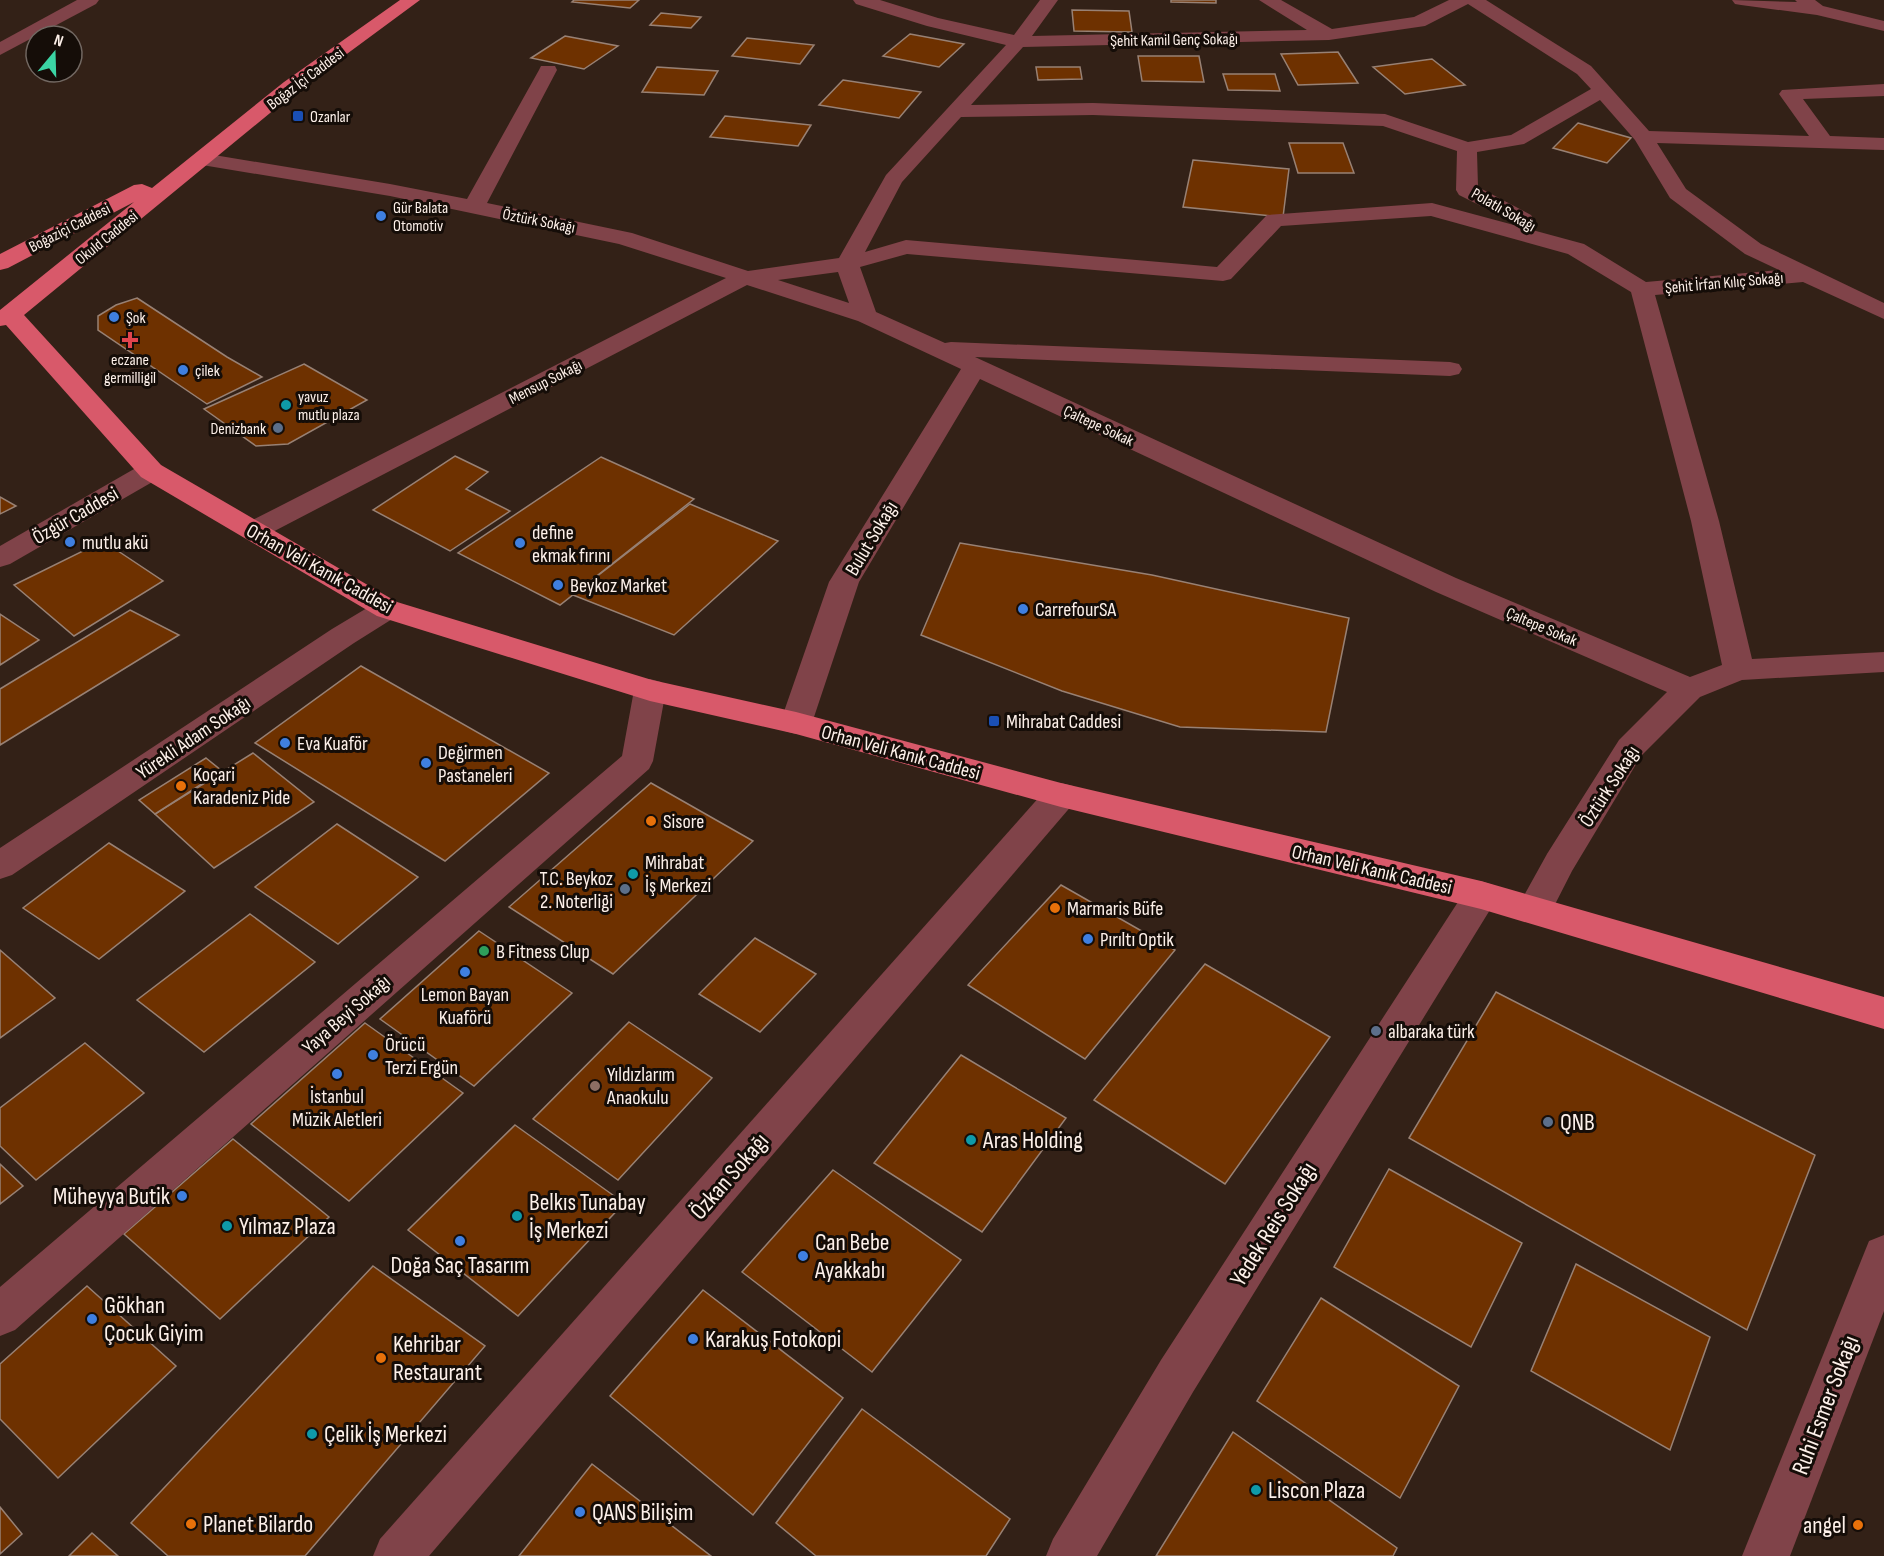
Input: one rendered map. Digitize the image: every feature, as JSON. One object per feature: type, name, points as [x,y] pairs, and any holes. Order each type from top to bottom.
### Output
[{"type":"main road","name":"Boğaz İçi Caddesi","points":[[202,159],[291,86],[411,0]]},
{"type":"main road","name":"Boğaziçi Caddesi","points":[[0,263],[202,159]]},
{"type":"main road","name":"Okuld Caddesi","points":[[5,317],[202,159]]},
{"type":"main road","name":"Orhan Veli Kanık Caddesi","points":[[5,317],[150,471],[387,609],[650,690],[796,723],[1061,795],[1481,895],[1884,1013]]},
{"type":"street","points":[[0,49],[90,0]]},
{"type":"street","name":"Şehit Kamil Genç Sokağı","points":[[862,0],[933,22],[1018,42],[1329,35],[1419,22],[1462,0]]},
{"type":"street","points":[[866,316],[847,264],[893,179],[1018,42],[1049,0]]},
{"type":"street","points":[[1268,0],[1329,35]]},
{"type":"street","points":[[1474,0],[1584,70],[1642,137],[1678,193],[1753,249],[1884,312]]},
{"type":"street","points":[[1741,0],[1811,5],[1884,26]]},
{"type":"street","points":[[474,207],[548,70]]},
{"type":"street","points":[[1824,142],[1789,94],[1884,90]]},
{"type":"street","points":[[956,111],[1092,109],[1385,120],[1467,148],[1517,140],[1602,91]]},
{"type":"street","points":[[1642,137],[1884,144]]},
{"type":"street","name":"Polatlı Sokağı","points":[[1467,148],[1467,190],[1576,249]]},
{"type":"street","name":"Öztürk Sokağı","points":[[202,159],[390,190],[624,238],[866,316]]},
{"type":"street","name":"Mensup Sokağı","points":[[253,531],[744,278],[847,264],[906,247],[1223,274],[1275,220],[1432,209],[1576,249]]},
{"type":"street","points":[[1576,249],[1642,289],[1705,521],[1739,670]]},
{"type":"street","name":"Şehit İrfan Kılıç Sokağı","points":[[1642,289],[1807,275]]},
{"type":"street","name":"Çaltepe Sokak","points":[[866,316],[1446,585],[1689,689]]},
{"type":"street","points":[[936,349],[1450,369]]},
{"type":"street","name":"Bulut Sokağı","points":[[796,723],[844,582],[975,367]]},
{"type":"street","name":"Özgür Caddesi","points":[[0,558],[150,471]]},
{"type":"street","name":"Yürekli Adam Sokağı","points":[[0,866],[343,636],[387,609]]},
{"type":"street","name":"Öztürk Sokağı","points":[[1534,910],[1559,863],[1630,748],[1689,689],[1739,670],[1884,662]]},
{"type":"street","name":"Yaya Beyi Sokağı","points":[[0,1315],[637,761],[650,690]]},
{"type":"street","name":"Özkan Sokağı","points":[[396,1556],[1061,795]]},
{"type":"street","name":"Yedek Reis Sokağı","points":[[1070,1556],[1177,1376],[1481,895]]},
{"type":"street","name":"Ruhi Esmer Sokağı","points":[[1766,1556],[1884,1254]]},
{"type":"building","points":[[574,0],[639,0],[630,8],[572,2]]},
{"type":"building","points":[[1171,0],[1216,0],[1216,3],[1171,2]]},
{"type":"building","points":[[1072,10],[1129,11],[1132,32],[1074,31]]},
{"type":"building","points":[[661,13],[701,17],[691,28],[650,25]]},
{"type":"building","points":[[910,34],[964,44],[939,67],[883,56]]},
{"type":"building","points":[[565,36],[618,46],[584,69],[531,58]]},
{"type":"building","points":[[747,38],[814,45],[800,64],[732,56]]},
{"type":"building","points":[[1338,52],[1358,83],[1298,85],[1281,54]]},
{"type":"building","points":[[1138,56],[1199,56],[1204,82],[1142,81]]},
{"type":"building","points":[[1432,59],[1465,85],[1405,94],[1373,67]]},
{"type":"building","points":[[657,67],[718,71],[704,95],[642,92]]},
{"type":"building","points":[[1036,67],[1080,67],[1082,79],[1038,80]]},
{"type":"building","points":[[1223,74],[1275,74],[1280,91],[1228,90]]},
{"type":"building","points":[[843,80],[921,92],[899,118],[819,105]]},
{"type":"building","points":[[725,116],[811,125],[798,146],[710,137]]},
{"type":"building","points":[[1578,123],[1631,138],[1607,163],[1553,148]]},
{"type":"building","points":[[1289,143],[1343,143],[1354,173],[1298,173]]},
{"type":"building","points":[[1193,160],[1289,169],[1283,217],[1183,207]]},
{"type":"building","points":[[137,298],[262,377],[207,404],[98,330],[98,316],[116,305]]},
{"type":"building","name":"yavuz mutlu plaza","points":[[304,364],[367,400],[288,444],[256,446],[204,409]]},
{"type":"building","points":[[455,456],[488,472],[466,489],[510,511],[450,551],[373,510]]},
{"type":"building","points":[[601,457],[694,499],[560,605],[458,553]]},
{"type":"building","points":[[0,497],[16,506],[0,514]]},
{"type":"building","points":[[690,504],[778,541],[674,635],[573,595]]},
{"type":"building","points":[[103,541],[163,581],[74,636],[14,585]]},
{"type":"building","points":[[960,543],[1152,575],[1349,618],[1326,732],[1180,727],[1062,691],[921,635]]},
{"type":"building","points":[[130,610],[179,635],[0,745],[0,689]]},
{"type":"building","points":[[0,614],[39,640],[0,665]]},
{"type":"building","points":[[361,666],[549,773],[445,861],[255,743]]},
{"type":"building","points":[[253,753],[314,802],[214,868],[155,814]]},
{"type":"building","name":"Koçari Karadeniz Pide","points":[[206,758],[222,771],[155,814],[139,800]]},
{"type":"building","name":"Mihrabat İş Merkezi","points":[[651,783],[753,841],[613,974],[509,907]]},
{"type":"building","points":[[337,824],[418,877],[338,944],[255,887]]},
{"type":"building","points":[[109,843],[185,891],[99,959],[23,908]]},
{"type":"building","points":[[1061,885],[1175,950],[1085,1059],[968,985]]},
{"type":"building","points":[[250,914],[315,962],[204,1052],[137,1000]]},
{"type":"building","points":[[479,931],[572,993],[474,1086],[380,1019]]},
{"type":"building","points":[[755,938],[816,974],[760,1032],[699,994]]},
{"type":"building","points":[[0,950],[55,998],[0,1038]]},
{"type":"building","points":[[1205,964],[1330,1037],[1225,1184],[1094,1100]]},
{"type":"building","points":[[1496,992],[1815,1155],[1747,1330],[1409,1138]]},
{"type":"building","points":[[629,1022],[712,1078],[618,1180],[533,1119]]},
{"type":"building","points":[[365,1023],[463,1093],[349,1201],[251,1124]]},
{"type":"building","points":[[85,1043],[144,1093],[36,1180],[0,1146],[0,1108]]},
{"type":"building","name":"Aras Holding","points":[[961,1055],[1066,1118],[982,1232],[874,1163]]},
{"type":"building","name":"Belkıs Tunabay İş Merkezi","points":[[515,1125],[624,1203],[518,1316],[408,1230]]},
{"type":"building","name":"Yılmaz Plaza","points":[[233,1139],[329,1217],[220,1319],[124,1234]]},
{"type":"building","points":[[0,1164],[23,1186],[0,1204]]},
{"type":"building","points":[[1389,1169],[1522,1243],[1471,1347],[1334,1267]]},
{"type":"building","points":[[833,1170],[961,1260],[872,1372],[742,1272]]},
{"type":"building","points":[[1576,1264],[1710,1337],[1670,1450],[1531,1371]]},
{"type":"building","name":"Çelik İş Merkezi","points":[[373,1266],[485,1346],[305,1556],[168,1556],[131,1523]]},
{"type":"building","points":[[87,1286],[176,1366],[58,1478],[0,1419],[0,1364]]},
{"type":"building","points":[[703,1290],[843,1398],[753,1515],[610,1396]]},
{"type":"building","points":[[1321,1298],[1459,1386],[1400,1498],[1257,1401]]},
{"type":"building","points":[[862,1409],[1010,1519],[986,1556],[816,1556],[776,1523]]},
{"type":"building","name":"Liscon Plaza","points":[[1233,1432],[1397,1548],[1393,1556],[1156,1556]]},
{"type":"building","points":[[592,1464],[711,1556],[519,1556]]},
{"type":"building","points":[[0,1507],[22,1534],[0,1554]]},
{"type":"building","points":[[92,1533],[118,1556],[69,1556]]},
{"type":"place","name":"Ozanlar","points":[[298,116]]},
{"type":"place","name":"Gür Balata Otomotiv","points":[[381,216]]},
{"type":"place","name":"Şok","points":[[114,317]]},
{"type":"place","name":"eczane germilligil","points":[[130,340]]},
{"type":"place","name":"çilek","points":[[183,370]]},
{"type":"place","name":"yavuz mutlu plaza","points":[[286,405]]},
{"type":"place","name":"Denizbank","points":[[278,428]]},
{"type":"place","name":"mutlu akü","points":[[70,542]]},
{"type":"place","name":"define ekmak fırını","points":[[520,543]]},
{"type":"place","name":"Beykoz Market","points":[[558,585]]},
{"type":"place","name":"CarrefourSA","points":[[1023,609]]},
{"type":"place","name":"Mihrabat Caddesi","points":[[994,721]]},
{"type":"place","name":"Eva Kuaför","points":[[285,743]]},
{"type":"place","name":"Değirmen Pastaneleri","points":[[426,763]]},
{"type":"place","name":"Koçari Karadeniz Pide","points":[[181,786]]},
{"type":"place","name":"Sisore","points":[[651,821]]},
{"type":"place","name":"Mihrabat İş Merkezi","points":[[633,874]]},
{"type":"place","name":"T.C. Beykoz 2. Noterliḡi","points":[[625,889]]},
{"type":"place","name":"Marmaris Büfe","points":[[1055,908]]},
{"type":"place","name":"Pırıltı Optik","points":[[1088,939]]},
{"type":"place","name":"B Fitness Clup","points":[[484,951]]},
{"type":"place","name":"Lemon Bayan Kuaförü","points":[[465,972]]},
{"type":"place","name":"albaraka türk","points":[[1376,1031]]},
{"type":"place","name":"Örücü Terzi Ergün","points":[[373,1055]]},
{"type":"place","name":"İstanbul Müzik Aletleri","points":[[337,1074]]},
{"type":"place","name":"Yıldızlarım Anaokulu","points":[[595,1086]]},
{"type":"place","name":"QNB","points":[[1548,1122]]},
{"type":"place","name":"Aras Holding","points":[[971,1140]]},
{"type":"place","name":"Müheyya Butik","points":[[182,1196]]},
{"type":"place","name":"Belkıs Tunabay İş Merkezi","points":[[517,1216]]},
{"type":"place","name":"Yılmaz Plaza","points":[[227,1226]]},
{"type":"place","name":"Doğa Saç Tasarım","points":[[460,1241]]},
{"type":"place","name":"Can Bebe Ayakkabı","points":[[803,1256]]},
{"type":"place","name":"Gökhan Çocuk Giyim","points":[[92,1319]]},
{"type":"place","name":"Karakuş Fotokopi","points":[[693,1339]]},
{"type":"place","name":"Kehribar Restaurant","points":[[381,1358]]},
{"type":"place","name":"Çelik İş Merkezi","points":[[312,1434]]},
{"type":"place","name":"Liscon Plaza","points":[[1256,1490]]},
{"type":"place","name":"QANS Bilişim","points":[[580,1512]]},
{"type":"place","name":"Planet Bilardo","points":[[191,1524]]},
{"type":"place","name":"angel","points":[[1858,1525]]}]
